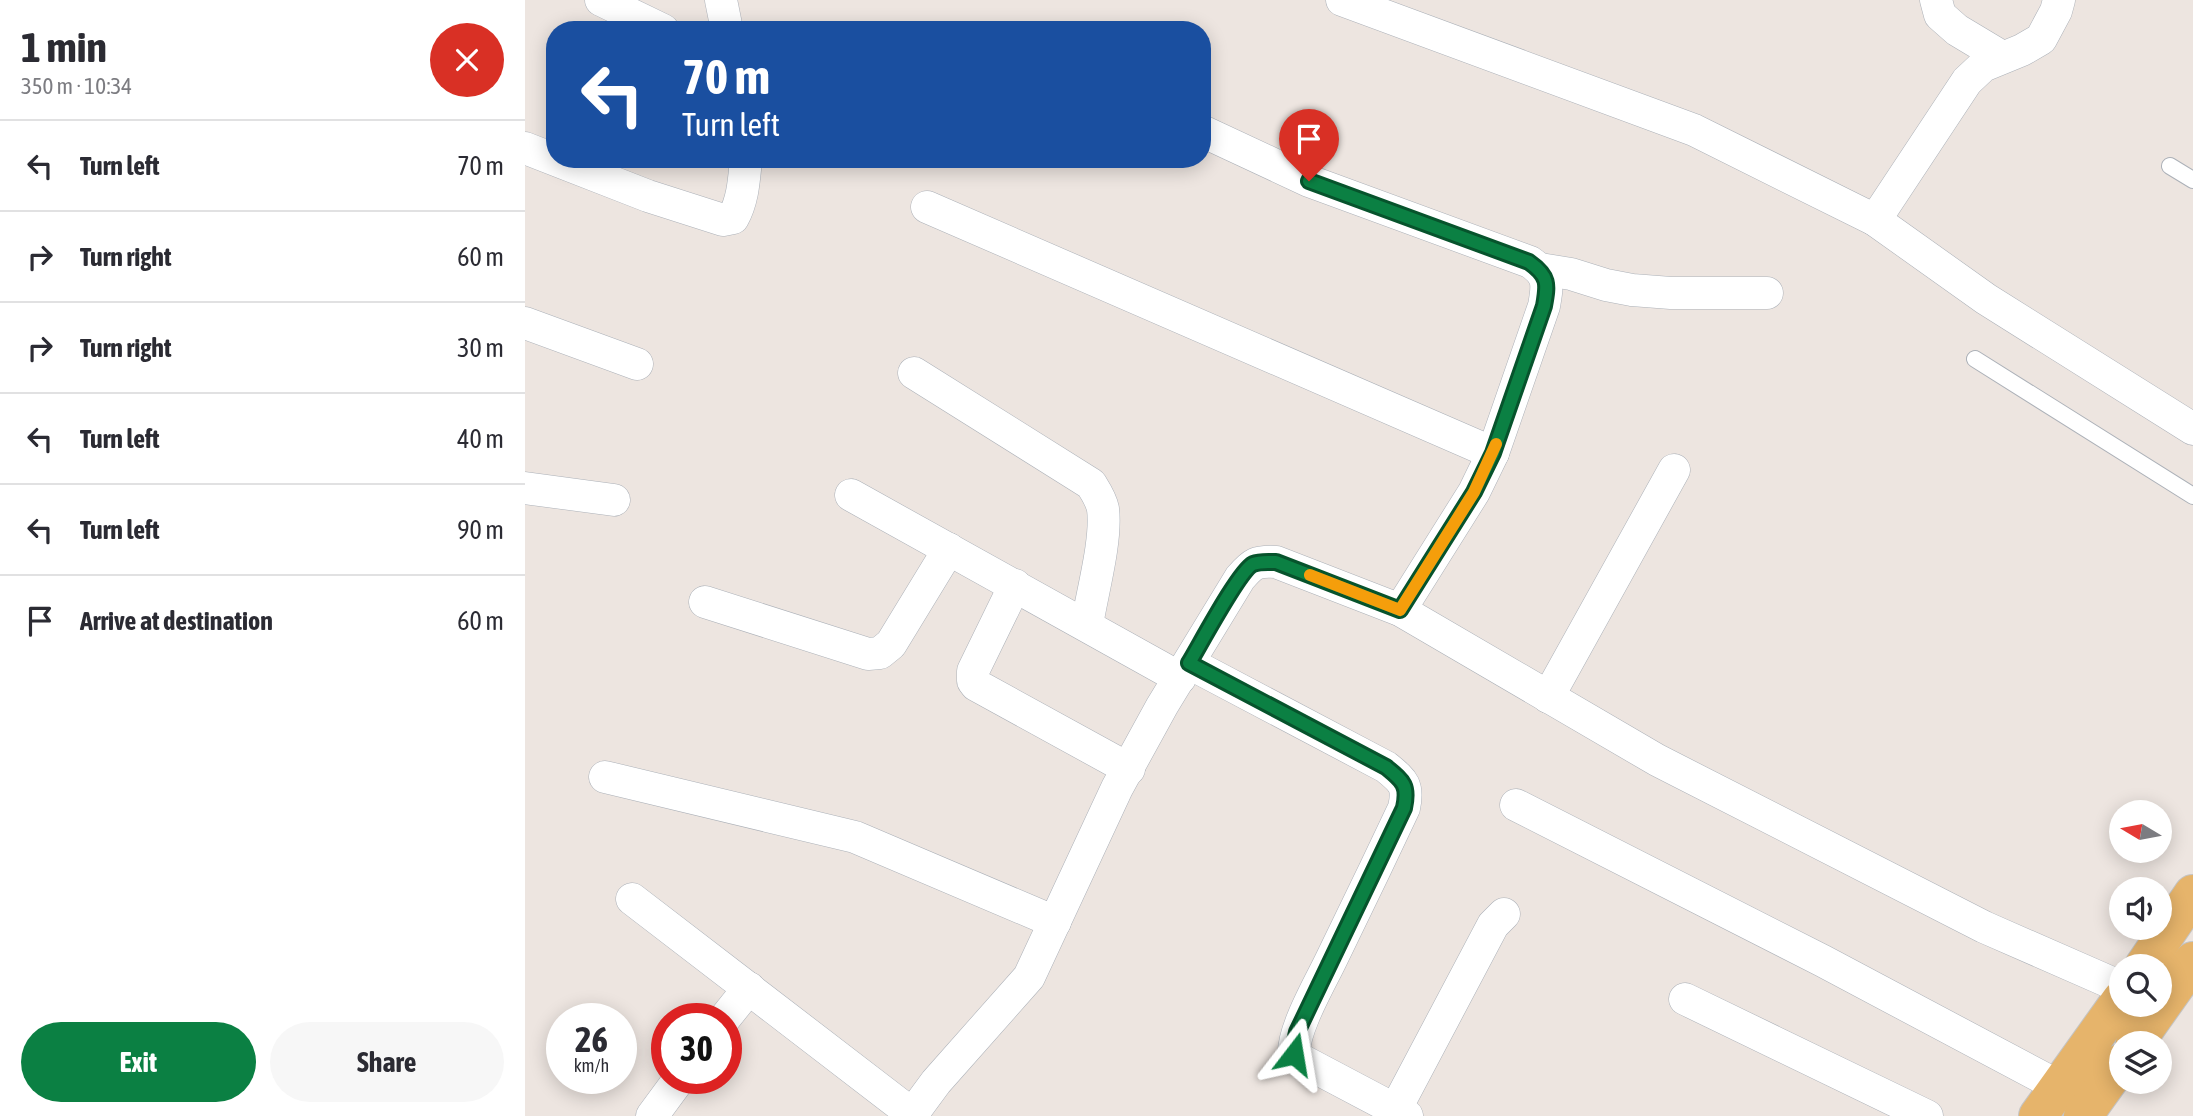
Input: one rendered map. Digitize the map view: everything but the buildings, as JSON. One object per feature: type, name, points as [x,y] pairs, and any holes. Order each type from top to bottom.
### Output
[{"type":"main road","points":[[2152,954],[2193,894]]},
{"type":"main road","points":[[2172,989],[2193,961]]},
{"type":"main road","points":[[2049,1101],[2109,1017]]},
{"type":"main road","points":[[2083,1116],[2109,1080]]},
{"type":"street","points":[[601,0],[644,21]]},
{"type":"street","points":[[722,0],[726,21]]},
{"type":"street","points":[[1342,0],[1694,130],[1875,220],[1986,299],[2193,429]]},
{"type":"street","points":[[1936,0],[1940,15],[1957,30],[2002,57]]},
{"type":"street","points":[[1875,220],[1967,81],[1983,66],[2041,39],[2059,0]]},
{"type":"street","points":[[1211,135],[1309,181],[1529,262],[1545,275],[1544,306],[1493,453],[1474,492],[1400,610]]},
{"type":"street","points":[[525,148],[546,156]]},
{"type":"street","points":[[575,168],[648,197],[723,220],[733,218],[738,209],[743,193],[745,168]]},
{"type":"street","points":[[927,207],[1493,453]]},
{"type":"street","points":[[1540,269],[1632,290],[1671,293],[1767,293]]},
{"type":"street","points":[[525,323],[637,364]]},
{"type":"street","points":[[913,373],[1090,484],[1098,494],[1103,507],[1104,529],[1087,625]]},
{"type":"street","points":[[1548,697],[1674,470]]},
{"type":"street","points":[[525,488],[614,500]]},
{"type":"street","points":[[851,495],[1087,625],[1386,767],[1401,779],[1407,792],[1404,808],[1297,1032],[1294,1054],[1303,1061],[1398,1114],[1493,925],[1504,914]]},
{"type":"street","points":[[705,602],[868,653],[880,653],[891,644],[949,549]]},
{"type":"street","points":[[632,899],[911,1115],[936,1082],[1029,978],[1117,788],[1162,706],[1240,578],[1251,565],[1276,562],[1400,610],[1657,760],[1984,927],[2109,982]]},
{"type":"street","points":[[1015,585],[973,671],[973,681],[1129,769]]},
{"type":"street","points":[[605,777],[855,837],[1055,922]]},
{"type":"street","points":[[1516,805],[1822,961],[2049,1101]]},
{"type":"street","points":[[737,1003],[749,988]]},
{"type":"street","points":[[1685,999],[1927,1116]]},
{"type":"street","points":[[652,1116],[668,1094]]},
{"type":"lane","points":[[2169,166],[2193,180]]},
{"type":"lane","points":[[1975,359],[2193,496]]},
{"type":"slow traffic","points":[[1310,575],[1400,610],[1474,492],[1496,444]]},
{"type":"route","points":[[1294,1054],[1297,1032],[1404,808],[1407,792],[1401,779],[1386,767],[1189,663],[1240,578],[1251,565],[1262,562],[1276,562],[1400,610],[1474,492],[1493,453],[1546,295],[1545,275],[1529,262],[1309,181]]}]
